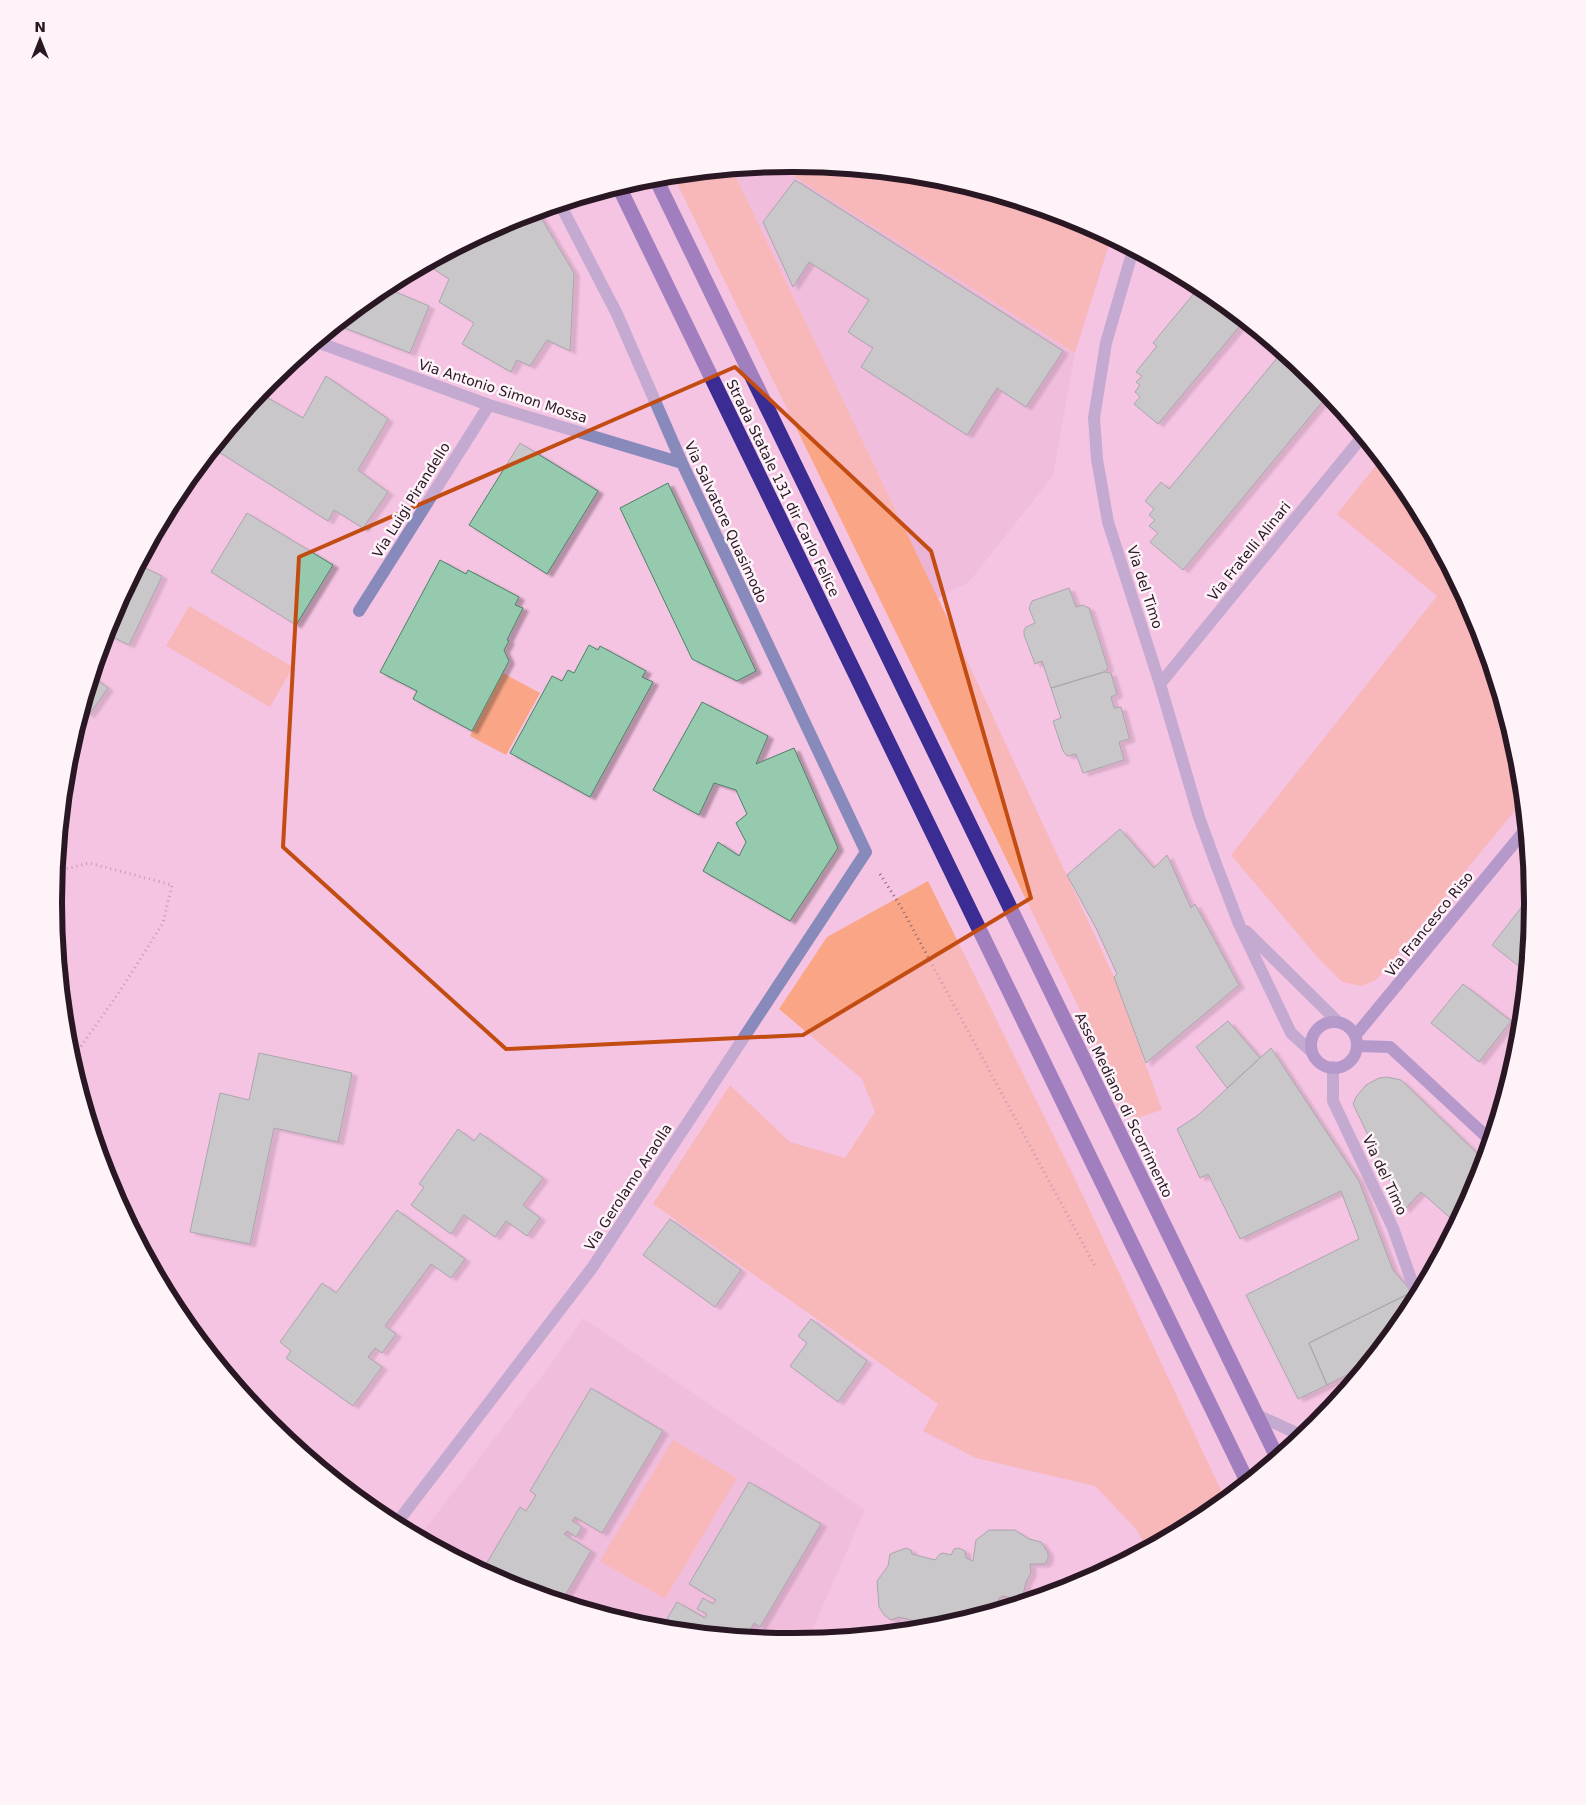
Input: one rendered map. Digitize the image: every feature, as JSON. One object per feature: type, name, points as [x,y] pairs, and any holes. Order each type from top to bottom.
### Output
[{"type":"highway","name":"Strada Statale 131 dir Carlo Felice","points":[[659,185],[941,768]]},
{"type":"highway","name":"Strada Statale 131 dir Carlo Felice","points":[[622,193],[1244,1477]]},
{"type":"highway","name":"Asse Mediano di Scorrimento","points":[[941,768],[1275,1452]]},
{"type":"street","name":"Via Salvatore Quasimodo","points":[[563,210],[617,314],[682,463],[866,852]]},
{"type":"street","name":"Via del Timo","points":[[1131,255],[1106,343],[1094,418],[1097,459],[1108,522],[1160,684],[1198,817],[1239,924],[1291,1033],[1312,1052]]},
{"type":"street","name":"Via Antonio Simon Mossa","points":[[322,344],[489,405],[682,463]]},
{"type":"street","name":"Via Luigi Pirandello","points":[[359,611],[489,405]]},
{"type":"street","name":"Via Fratelli Alinari","points":[[1160,684],[1358,440]]},
{"type":"street","name":"Via Francesco Riso","points":[[1356,1041],[1520,836]]},
{"type":"street","name":"Via Gerolamo Araolla","points":[[400,1518],[592,1268],[866,852]]},
{"type":"street","name":"Via del Timo","points":[[1239,924],[1338,1022]]},
{"type":"street","points":[[1338,1022],[1350,1028],[1356,1041],[1354,1056],[1348,1063],[1342,1066],[1333,1067],[1321,1064],[1312,1052],[1312,1037],[1319,1026],[1325,1023],[1338,1022]]},
{"type":"street","points":[[1356,1041],[1390,1047],[1485,1136]]},
{"type":"street","name":"Via del Timo","points":[[1333,1067],[1333,1101],[1394,1228],[1414,1287]]},
{"type":"street","points":[[1257,1415],[1296,1433]]},
{"type":"path","points":[[866,852],[906,916],[1096,1268]]},
{"type":"path","points":[[63,869],[89,863],[172,885],[163,923],[120,991],[78,1050]]},
{"type":"highlighted area","points":[[735,367],[931,551],[1031,898],[803,1035],[506,1049],[283,847],[299,557]]},
{"type":"shaded area","points":[[787,172],[888,178],[936,186],[1028,211],[1109,244],[1075,353]]},
{"type":"shaded area","points":[[793,172],[841,174],[888,178],[936,186],[1028,211],[1109,244],[1075,353],[1053,476],[969,582],[938,598],[735,175]]},
{"type":"shaded area","points":[[735,175],[938,598],[1114,977],[1162,1110],[1133,1119],[676,182]]},
{"type":"shaded area","points":[[1377,464],[1426,537],[1468,623],[1499,713],[1517,808],[1376,980],[1362,986],[1342,982],[1319,959],[1231,855],[1437,596],[1337,514]]},
{"type":"shaded area","points":[[189,606],[293,667],[270,707],[166,646]]},
{"type":"shaded area","points":[[503,673],[540,693],[506,755],[470,736]]},
{"type":"shaded area","points":[[928,881],[1077,1183],[1222,1493],[1199,1510],[1143,1543],[1137,1530],[1095,1486],[976,1458],[923,1431],[938,1404],[653,1204],[730,1085],[790,1142],[845,1158],[875,1112],[862,1079],[779,1009],[827,937]]},
{"type":"shaded area","points":[[583,1318],[865,1510],[811,1632],[745,1631],[698,1627],[650,1619],[604,1608],[558,1594],[513,1577],[470,1558],[423,1532],[550,1365]]},
{"type":"shaded area","points":[[673,1440],[737,1478],[665,1599],[600,1561]]},
{"type":"building","points":[[795,180],[1063,351],[1026,407],[997,388],[967,435],[861,367],[873,348],[848,332],[869,300],[809,262],[793,287],[763,222]]},
{"type":"building","points":[[541,217],[574,273],[570,351],[547,340],[530,366],[517,360],[511,372],[462,344],[474,323],[439,302],[449,279],[432,268],[470,247]]},
{"type":"building","points":[[394,291],[429,306],[410,353],[343,327]]},
{"type":"building","points":[[1195,292],[1241,325],[1158,424],[1134,404],[1140,397],[1135,392],[1140,385],[1136,382],[1142,376],[1136,372],[1157,346],[1153,343]]},
{"type":"building","points":[[1278,356],[1323,401],[1183,570],[1150,542],[1158,533],[1149,526],[1155,520],[1149,515],[1154,509],[1145,501],[1161,482],[1169,489]]},
{"type":"building","points":[[326,376],[388,419],[358,470],[388,492],[363,528],[334,510],[328,521],[218,452],[266,397],[303,418]]},
{"type":"building","points":[[520,443],[598,491],[547,574],[469,525]]},
{"type":"building","points":[[668,483],[756,671],[737,681],[692,659],[620,508]]},
{"type":"building","points":[[247,513],[333,565],[296,625],[211,572]]},
{"type":"building","points":[[440,560],[466,574],[468,570],[519,597],[515,605],[523,608],[504,650],[509,661],[472,731],[413,699],[417,691],[380,672]]},
{"type":"building","points":[[144,567],[162,576],[129,645],[113,637]]},
{"type":"building","points":[[1069,588],[1076,607],[1083,605],[1089,608],[1108,668],[1104,672],[1051,688],[1042,661],[1035,664],[1024,635],[1024,630],[1035,623],[1029,608],[1032,601]]},
{"type":"building","points":[[589,645],[598,650],[600,646],[646,671],[642,677],[653,682],[590,797],[510,753],[552,676],[562,681],[568,670],[574,673]]},
{"type":"building","points":[[1104,672],[1111,673],[1117,694],[1111,697],[1114,708],[1121,707],[1129,739],[1119,742],[1124,760],[1083,773],[1076,754],[1067,756],[1063,751],[1053,721],[1061,718],[1051,688]]},
{"type":"building","points":[[97,680],[108,688],[89,715],[87,713]]},
{"type":"building","points":[[702,702],[768,736],[756,764],[794,748],[838,848],[790,921],[703,871],[718,842],[739,856],[746,842],[736,823],[747,814],[736,790],[714,783],[699,815],[653,790]]},
{"type":"building","points":[[1120,829],[1154,868],[1167,855],[1191,908],[1195,904],[1239,985],[1146,1063],[1114,977],[1117,974],[1096,928],[1067,875]]},
{"type":"building","points":[[1524,904],[1520,967],[1492,945]]},
{"type":"building","points":[[1463,984],[1511,1021],[1479,1062],[1431,1023]]},
{"type":"building","points":[[1228,1021],[1260,1058],[1227,1088],[1196,1047]]},
{"type":"building","points":[[1271,1048],[1359,1181],[1393,1270],[1411,1291],[1309,1343],[1327,1385],[1298,1399],[1246,1295],[1359,1239],[1341,1191],[1240,1239],[1208,1174],[1200,1178],[1177,1129],[1197,1116]]},
{"type":"building","points":[[259,1053],[352,1073],[338,1142],[274,1128],[250,1244],[190,1232],[220,1093],[249,1100]]},
{"type":"building","points":[[1387,1077],[1401,1080],[1478,1155],[1451,1219],[1421,1192],[1404,1210],[1353,1104],[1366,1085],[1379,1078]]},
{"type":"building","points":[[458,1129],[474,1141],[480,1133],[543,1178],[523,1205],[540,1218],[527,1236],[506,1221],[495,1237],[464,1215],[451,1234],[411,1205],[424,1187],[419,1184]]},
{"type":"building","points":[[397,1210],[465,1259],[451,1278],[431,1264],[385,1326],[396,1334],[382,1353],[375,1348],[368,1357],[382,1367],[353,1406],[286,1358],[291,1351],[280,1342],[322,1283],[336,1293]]},
{"type":"building","points":[[670,1219],[741,1270],[715,1307],[643,1255]]},
{"type":"building","points":[[1410,1293],[1373,1347],[1351,1373],[1327,1385],[1309,1343]]},
{"type":"building","points":[[811,1319],[867,1361],[838,1402],[790,1366],[807,1343],[798,1336]]},
{"type":"building","points":[[591,1388],[663,1431],[602,1533],[575,1517],[572,1521],[582,1527],[576,1537],[567,1531],[564,1534],[591,1551],[565,1596],[486,1565],[520,1507],[526,1511],[536,1495],[530,1491]]},
{"type":"building","points":[[749,1482],[821,1524],[760,1627],[754,1623],[749,1631],[745,1631],[698,1627],[665,1622],[677,1602],[705,1618],[707,1614],[697,1609],[703,1598],[713,1604],[716,1600],[689,1584]]},
{"type":"building","points":[[989,1530],[1015,1530],[1029,1539],[1041,1542],[1048,1553],[1048,1558],[1045,1564],[1030,1564],[1031,1573],[1022,1596],[1014,1598],[1003,1596],[999,1598],[998,1603],[919,1622],[899,1617],[891,1620],[885,1616],[879,1607],[877,1581],[888,1566],[890,1554],[906,1548],[911,1550],[912,1554],[935,1560],[940,1554],[951,1555],[954,1549],[959,1548],[965,1551],[966,1558],[973,1561],[976,1540]]}]
